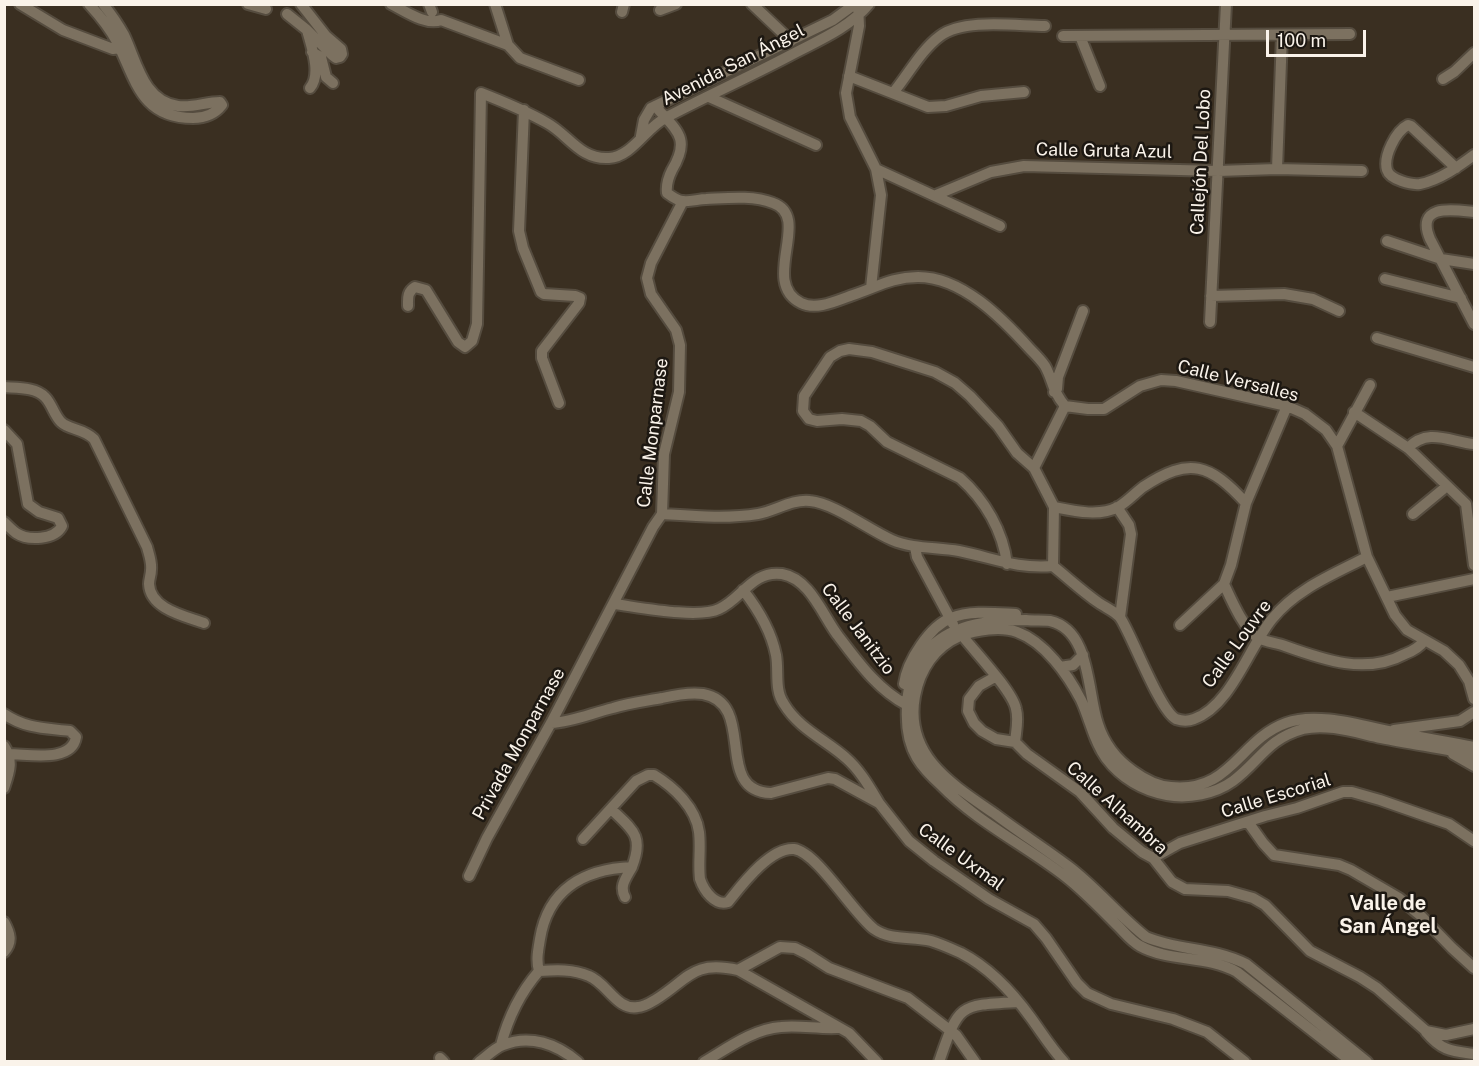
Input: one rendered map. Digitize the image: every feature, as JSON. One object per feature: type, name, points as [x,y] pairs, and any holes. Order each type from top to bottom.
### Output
[{"type":"street","points":[[20,4],[63,30],[113,49],[120,48]]},
{"type":"street","points":[[89,4],[106,24],[120,48],[137,87],[150,104],[176,117],[198,118],[210,115],[222,105],[217,102],[198,106],[181,106],[166,102],[153,94],[136,67],[118,23],[103,4]]},
{"type":"street","points":[[248,4],[266,9]]},
{"type":"street","points":[[287,14],[335,51],[301,4]]},
{"type":"street","points":[[391,4],[433,23],[441,20],[508,45]]},
{"type":"street","points":[[495,4],[508,45],[520,58],[579,80]]},
{"type":"street","points":[[660,10],[676,4]]},
{"type":"street","points":[[856,4],[858,16],[855,52],[846,93],[850,117],[876,169],[881,203],[872,262],[871,288]]},
{"type":"street","name":"Avenida San Ángel","points":[[641,136],[644,120],[651,108],[791,41],[843,14],[856,4]]},
{"type":"street","name":"Avenida San Ángel","points":[[408,306],[410,290],[415,287],[426,290],[458,342],[465,347],[472,341],[477,324],[478,303],[481,93],[524,110],[556,128],[583,152],[596,157],[609,158],[623,154],[665,117],[828,36],[858,16],[869,4]]},
{"type":"street","name":"Callejón Del Lobo","points":[[1210,322],[1226,4]]},
{"type":"street","points":[[759,7],[791,41]]},
{"type":"street","points":[[893,93],[933,42],[949,30],[970,25],[1045,26]]},
{"type":"street","points":[[307,30],[315,74],[313,85],[310,88]]},
{"type":"street","points":[[1064,36],[1350,34]]},
{"type":"street","points":[[1277,169],[1282,35]]},
{"type":"street","points":[[1080,36],[1100,86]]},
{"type":"street","points":[[312,52],[321,57],[326,77],[333,83]]},
{"type":"street","points":[[1443,79],[1474,53]]},
{"type":"street","points":[[849,76],[919,104],[937,107],[981,96],[1024,93]]},
{"type":"street","points":[[709,97],[816,145]]},
{"type":"street","points":[[655,106],[673,126],[682,145],[680,157],[669,175],[667,193],[683,201],[739,198],[770,201],[781,207],[787,217],[789,228],[784,279],[792,296],[804,304],[827,303],[890,280],[918,277],[940,280],[975,298],[1017,334],[1044,365],[1054,392],[1065,406],[1034,468]]},
{"type":"street","points":[[524,110],[519,231],[524,248],[541,292],[580,298],[579,303],[542,351],[542,358],[559,403]]},
{"type":"street","points":[[1456,168],[1408,125],[1396,136],[1387,161],[1387,170],[1390,175],[1414,184],[1422,183],[1456,168],[1474,155]]},
{"type":"street","name":"Calle Gruta Azul","points":[[936,195],[990,172],[1024,166],[1218,171],[1277,169],[1362,171]]},
{"type":"street","points":[[876,169],[1000,226]]},
{"type":"street","name":"Calle Monparnase","points":[[580,667],[653,526],[662,514],[664,454],[679,392],[680,345],[676,330],[651,294],[647,278],[651,263],[683,201]]},
{"type":"street","points":[[1474,212],[1443,209],[1436,211],[1430,217],[1427,227],[1428,235],[1474,324]]},
{"type":"street","points":[[1387,241],[1441,259],[1474,264]]},
{"type":"street","points":[[1385,279],[1461,298]]},
{"type":"street","points":[[1211,296],[1284,294],[1313,300],[1339,311]]},
{"type":"street","points":[[1054,392],[1057,389],[1058,377],[1083,311]]},
{"type":"street","points":[[1377,338],[1474,367]]},
{"type":"street","points":[[662,514],[719,516],[756,514],[770,512],[793,502],[813,501],[893,540],[915,547],[960,552],[1007,564],[1028,567],[1053,566],[1054,507],[1034,468],[1017,453],[982,407],[955,383],[935,372],[872,352],[849,349],[830,357],[804,396],[803,411],[809,419],[817,421],[842,419],[861,421],[887,442],[960,478],[990,514],[1002,539],[1007,564]]},
{"type":"street","name":"Calle Versalles","points":[[1065,406],[1088,410],[1104,409],[1140,386],[1161,380],[1199,385],[1287,406],[1313,420],[1337,446],[1367,557],[1395,615],[1407,630],[1444,651],[1460,665],[1469,681],[1474,699]]},
{"type":"street","points":[[1337,446],[1370,385]]},
{"type":"street","points":[[4,387],[40,393],[46,398],[61,422],[87,433],[94,439],[147,547],[151,562],[149,585],[151,595],[157,603],[166,608],[204,622]]},
{"type":"street","points":[[1180,625],[1224,584],[1246,503],[1287,406]]},
{"type":"street","points":[[1354,412],[1408,448],[1447,486],[1470,501],[1474,565]]},
{"type":"street","points":[[4,430],[17,444],[28,504],[39,512],[58,518],[62,526],[56,534],[51,536],[27,537],[15,532],[4,522]]},
{"type":"street","points":[[1408,448],[1421,439],[1431,436],[1474,444]]},
{"type":"street","points":[[1054,507],[1092,512],[1117,507],[1159,478],[1179,469],[1192,467],[1218,475],[1246,503]]},
{"type":"street","points":[[1413,514],[1447,486]]},
{"type":"street","points":[[1117,507],[1129,525],[1131,539],[1120,617]]},
{"type":"street","points":[[915,547],[917,557],[952,621]]},
{"type":"street","name":"Calle Louvre","points":[[1053,566],[1120,617],[1164,705],[1177,719],[1186,721],[1195,718],[1215,704],[1230,688],[1272,619],[1291,599],[1367,557]]},
{"type":"street","name":"Calle Janitzio","points":[[614,604],[666,611],[711,611],[719,609],[762,577],[783,574],[801,583],[838,636],[886,693],[907,704]]},
{"type":"street","points":[[1387,597],[1474,579]]},
{"type":"street","points":[[1224,584],[1234,606],[1250,630],[1259,638],[1317,657],[1361,665],[1391,660],[1419,647],[1424,641]]},
{"type":"street","points":[[743,590],[755,606],[771,638],[776,658],[778,690],[782,702],[808,731],[855,767],[879,803]]},
{"type":"street","points":[[1352,1062],[1237,972],[1219,963],[1154,951],[1133,941],[1067,878],[992,827],[951,795],[916,758],[908,733],[904,687],[907,669],[926,638],[952,621],[994,613],[1018,614],[1059,625],[1078,642],[1083,655],[1097,723],[1108,746],[1128,768],[1162,786],[1187,787],[1210,781],[1232,767],[1263,735],[1294,720],[1323,719],[1389,731],[1469,750]]},
{"type":"street","points":[[907,704],[912,677],[924,654],[939,639],[972,625],[1014,620],[1049,621]]},
{"type":"street","points":[[1367,1062],[1246,964],[1223,954],[1159,942],[1146,937],[1069,867],[945,778],[926,754],[915,729],[914,702],[917,688],[924,670],[938,649],[961,636],[987,630],[1018,632],[1037,645],[1060,667],[1080,700],[1104,756],[1134,784],[1169,796],[1190,795],[1224,786],[1280,738],[1307,728],[1344,731],[1445,750],[1469,750]]},
{"type":"street","points":[[1015,742],[1016,705],[966,640],[990,634],[1004,634],[1037,645]]},
{"type":"street","points":[[1060,667],[1073,665],[1083,655]]},
{"type":"street","name":"Privada Monparnase","points":[[469,876],[487,838],[580,667]]},
{"type":"street","name":"Calle Alhambra","points":[[995,677],[973,692],[968,706],[970,717],[982,731],[1004,741],[1015,742],[1027,754],[1080,792],[1113,828],[1153,858],[1165,876],[1185,889],[1228,891],[1253,898],[1265,905],[1310,951],[1377,988],[1426,1031],[1437,1045],[1444,1049],[1474,1054]]},
{"type":"street","name":"Calle Uxmal","points":[[551,723],[567,722],[614,707],[683,694],[704,694],[715,698],[729,712],[733,726],[737,765],[742,775],[754,788],[762,792],[771,792],[828,778],[835,779],[879,803],[909,841],[958,879],[1028,920],[1039,929],[1077,983],[1087,993],[1111,1004],[1173,1019],[1207,1032],[1245,1062]]},
{"type":"street","points":[[1389,731],[1460,721],[1474,712]]},
{"type":"street","points":[[4,714],[22,724],[47,730],[70,731],[76,737],[71,749],[60,754],[7,750],[10,765],[4,788]]},
{"type":"street","points":[[1445,750],[1474,766]]},
{"type":"street","points":[[583,839],[636,781],[648,775],[654,775],[687,804],[694,815],[699,833],[700,879],[702,886],[715,901],[728,902],[763,863],[783,850],[794,849],[804,853],[821,869],[872,928],[887,935],[932,941],[963,954],[989,973],[1018,1002],[1064,1062]]},
{"type":"street","name":"Calle Escorial","points":[[1153,858],[1180,843],[1265,816],[1303,807],[1337,794],[1352,792],[1449,824],[1474,842]]},
{"type":"street","points":[[611,809],[629,827],[638,842],[632,867],[623,884],[622,891],[626,897]]},
{"type":"street","points":[[992,827],[995,815]]},
{"type":"street","points":[[992,827],[1005,822]]},
{"type":"street","points":[[1248,822],[1274,855],[1339,865],[1399,898],[1421,916],[1474,968]]},
{"type":"street","points":[[539,971],[538,952],[550,904],[561,892],[578,881],[598,872],[632,867]]},
{"type":"street","points":[[4,922],[10,939],[9,946],[4,952]]},
{"type":"street","points":[[738,970],[780,947],[795,948],[828,968],[908,998],[956,1035],[975,1062]]},
{"type":"street","points":[[501,1045],[506,1025],[517,1003],[526,986],[539,971],[559,970],[589,976],[598,980],[624,1005],[637,1008],[654,1000],[691,973],[702,968],[720,966],[738,970],[849,1033],[877,1062]]},
{"type":"street","points":[[939,1062],[955,1018],[972,1006],[1018,1002]]},
{"type":"street","points":[[705,1062],[748,1037],[769,1029],[838,1028]]},
{"type":"street","points":[[1426,1031],[1436,1035],[1446,1035],[1474,1029]]},
{"type":"street","points":[[479,1062],[501,1045],[527,1041],[552,1044],[578,1062]]},
{"type":"district","name":"Valle de San Ángel","points":[[1388,916]]}]
